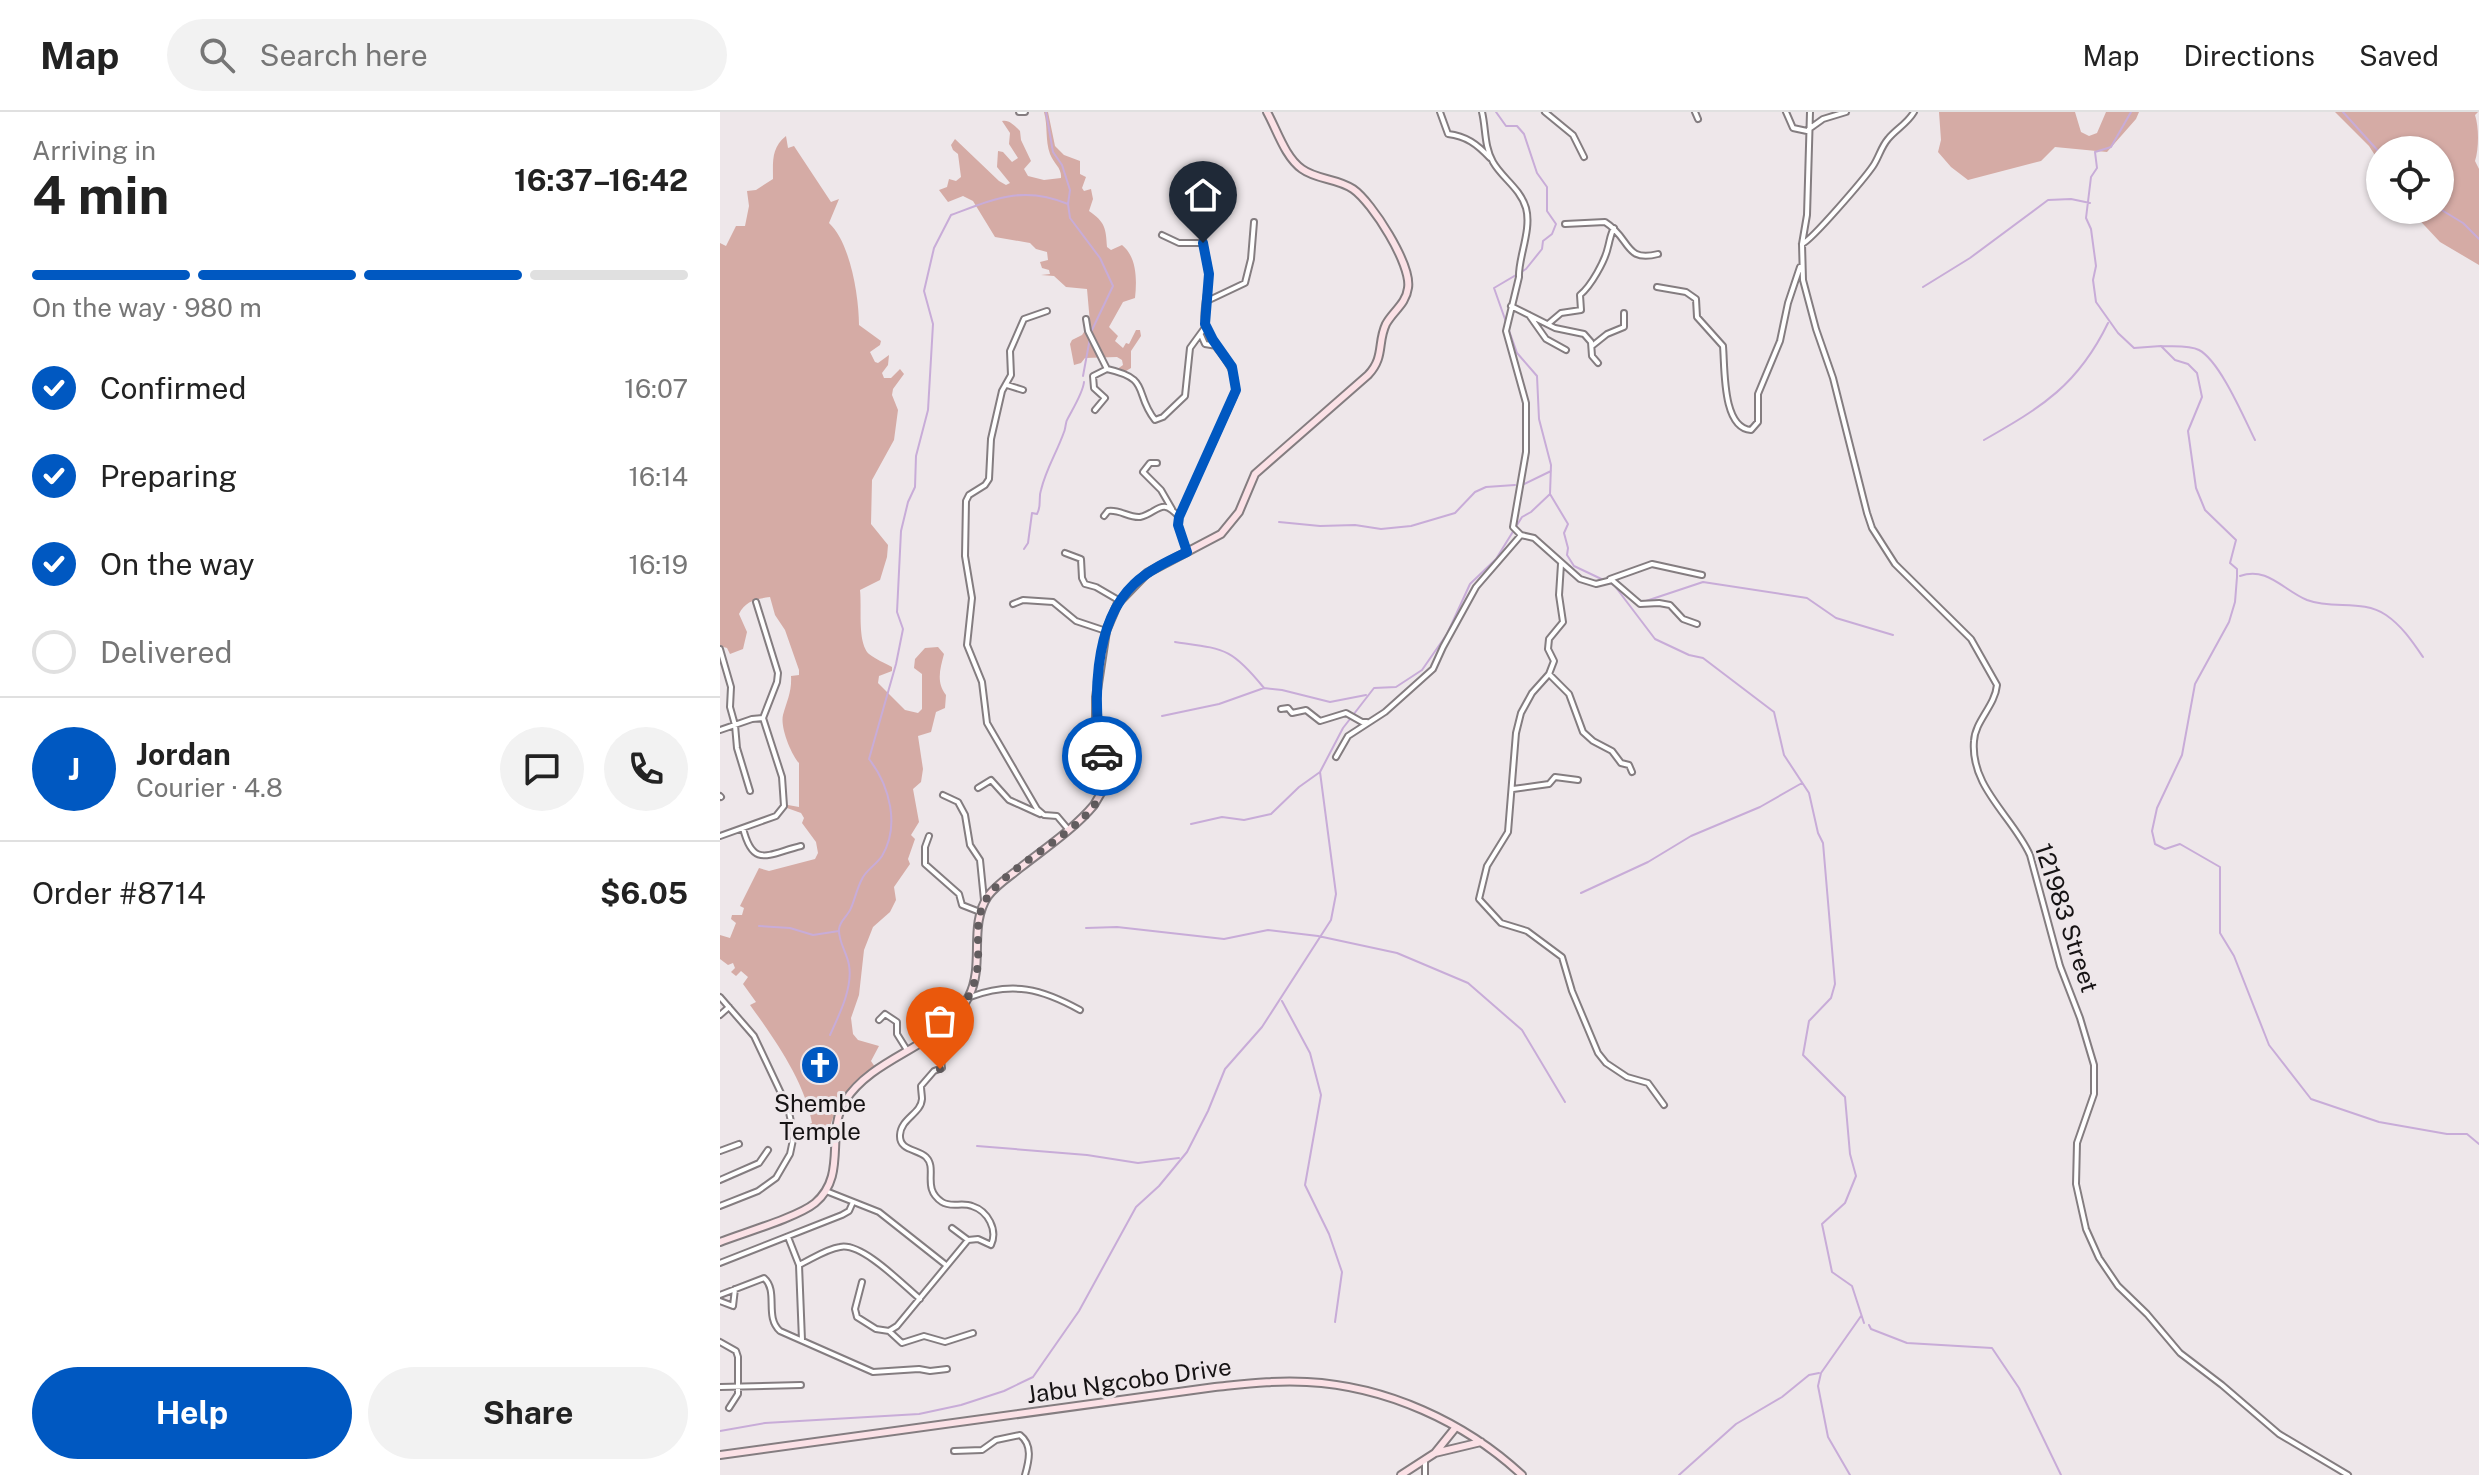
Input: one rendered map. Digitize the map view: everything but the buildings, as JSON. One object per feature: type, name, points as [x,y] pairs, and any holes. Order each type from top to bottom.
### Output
[{"type":"street","points":[[1019,112],[1025,112]]},
{"type":"street","points":[[720,1242],[803,1210],[813,1205],[826,1191],[834,1174],[838,1121],[846,1101],[865,1081],[937,1032],[957,1014],[968,998],[977,968],[980,912],[984,902],[999,885],[1094,805],[1103,784],[1104,770],[1095,710],[1106,631],[1120,601],[1147,573],[1213,541],[1225,531],[1239,512],[1255,474],[1372,370],[1381,354],[1386,325],[1404,301],[1408,288],[1409,276],[1404,261],[1363,197],[1345,184],[1301,169],[1292,159],[1267,112]]},
{"type":"street","points":[[1336,757],[1345,739],[1392,706],[1433,669],[1476,587],[1517,531],[1526,452],[1526,403],[1508,326],[1519,277],[1518,267],[1525,252],[1526,209],[1515,187],[1491,159],[1470,141],[1448,134],[1440,112]]},
{"type":"street","points":[[1482,112],[1491,159]]},
{"type":"street","points":[[1545,112],[1576,138],[1584,157]]},
{"type":"street","points":[[1695,112],[1698,119]]},
{"type":"street","points":[[1786,112],[1793,128],[1800,132],[1807,131],[1823,119],[1846,112]]},
{"type":"street","name":"121983 Street","points":[[1810,112],[1807,131],[1807,215],[1801,265],[1805,288],[1833,378],[1872,528],[1895,564],[1971,639],[1997,685],[1993,703],[1975,735],[1975,766],[2006,822],[2023,840],[2030,855],[2060,966],[2094,1065],[2094,1094],[2077,1143],[2076,1167],[2078,1197],[2093,1244],[2111,1277],[2180,1353],[2286,1439],[2348,1475]]},
{"type":"street","points":[[1802,244],[1823,226],[1874,165],[1890,136],[1914,112]]},
{"type":"street","points":[[1565,224],[1602,221],[1614,228],[1635,255],[1658,254]]},
{"type":"street","points":[[1207,301],[1245,283],[1251,259],[1254,222]]},
{"type":"street","points":[[1095,410],[1105,398],[1094,388],[1093,376],[1107,369],[1127,374],[1136,381],[1153,419],[1185,396],[1190,348],[1206,326],[1209,274],[1203,243],[1204,226]]},
{"type":"street","points":[[1548,324],[1561,313],[1581,310],[1580,295],[1590,286],[1608,251],[1614,228]]},
{"type":"street","points":[[1162,235],[1179,243],[1203,243]]},
{"type":"street","points":[[1657,287],[1686,292],[1696,299],[1698,319],[1723,346],[1724,380],[1736,424],[1751,430],[1758,422],[1757,397],[1778,348],[1801,265]]},
{"type":"street","points":[[1511,306],[1562,330],[1584,334],[1598,363]]},
{"type":"street","points":[[1042,814],[1022,786],[1008,755],[987,723],[982,682],[967,645],[972,598],[965,556],[965,503],[969,495],[989,480],[991,442],[1005,385],[1011,375],[1010,351],[1019,326],[1028,317],[1047,311]]},
{"type":"street","points":[[1592,346],[1607,334],[1624,327],[1624,313]]},
{"type":"street","points":[[1529,315],[1546,339],[1566,350]]},
{"type":"street","points":[[1086,319],[1087,329],[1107,369]]},
{"type":"street","points":[[1187,552],[1178,525],[1179,517],[1235,392],[1232,367],[1206,326]]},
{"type":"street","points":[[1201,335],[1205,344],[1217,346]]},
{"type":"street","points":[[1005,385],[1023,390]]},
{"type":"street","points":[[1157,463],[1150,463],[1143,472],[1161,490],[1179,517]]},
{"type":"street","points":[[1104,516],[1113,510],[1138,517],[1161,507],[1174,511]]},
{"type":"street","points":[[1517,531],[1534,538],[1580,579],[1617,582],[1640,604],[1670,605],[1681,617],[1697,624]]},
{"type":"street","points":[[1065,553],[1081,559],[1085,584],[1120,601]]},
{"type":"street","points":[[1561,564],[1559,595],[1564,620],[1560,629],[1549,639],[1548,649],[1554,661],[1549,674],[1532,693],[1521,713],[1516,733],[1507,836],[1487,866],[1479,899],[1501,923],[1527,931],[1559,953],[1598,1053],[1606,1063],[1624,1075],[1648,1083],[1664,1105]]},
{"type":"street","points":[[1606,581],[1613,575],[1624,575],[1652,564],[1702,575]]},
{"type":"street","points":[[1013,604],[1023,600],[1053,602],[1076,621],[1106,631]]},
{"type":"street","points":[[720,836],[779,815],[784,806],[782,777],[763,718],[778,673],[756,602]]},
{"type":"street","points":[[720,649],[730,683],[730,707],[737,748],[750,791]]},
{"type":"street","points":[[1549,674],[1569,694],[1587,737],[1612,751],[1621,763],[1629,765],[1632,772]]},
{"type":"street","points":[[1281,709],[1288,708],[1292,713],[1306,710],[1320,721],[1346,713],[1362,722],[1369,722]]},
{"type":"street","points":[[720,730],[763,718]]},
{"type":"street","points":[[1513,789],[1549,784],[1555,777],[1578,780]]},
{"type":"street","points":[[978,788],[991,780],[1009,800],[1042,814],[1057,816],[1068,829]]},
{"type":"street","points":[[943,795],[958,802],[965,815],[970,845],[980,860],[984,902]]},
{"type":"street","points":[[743,828],[749,850],[755,854],[801,846]]},
{"type":"street","points":[[929,836],[925,847],[925,864],[959,894],[962,905],[980,912]]},
{"type":"street","points":[[968,998],[1016,987],[1040,991],[1080,1010]]},
{"type":"street","points":[[720,997],[754,1036],[788,1108],[794,1135],[790,1154],[776,1178],[758,1191],[720,1206]]},
{"type":"street","points":[[720,1015],[729,1007]]},
{"type":"street","points":[[879,1020],[885,1014],[896,1020],[899,1024],[898,1037],[907,1050]]},
{"type":"street","points":[[937,1032],[942,1068],[934,1071],[921,1086],[919,1107],[906,1119],[900,1135],[906,1148],[923,1155],[930,1163],[929,1184],[939,1199],[951,1206],[971,1205],[986,1215],[993,1229],[992,1245],[978,1239],[968,1240],[952,1228]]},
{"type":"street","points":[[720,1151],[739,1144]]},
{"type":"street","points":[[720,1180],[759,1163],[768,1150]]},
{"type":"street","points":[[826,1191],[887,1218],[946,1265]]},
{"type":"street","points":[[720,1263],[842,1215],[849,1211],[853,1202]]},
{"type":"street","points":[[788,1237],[799,1265],[802,1341]]},
{"type":"street","points":[[889,1331],[897,1326],[968,1240]]},
{"type":"street","points":[[799,1265],[838,1247],[850,1246],[866,1254],[920,1299]]},
{"type":"street","points":[[735,1289],[733,1306],[720,1298],[735,1289],[754,1280],[766,1279],[771,1285],[774,1325],[780,1331],[873,1372],[947,1369]]},
{"type":"street","points":[[862,1282],[855,1309],[857,1317],[876,1329],[889,1331],[902,1343],[924,1336],[945,1342],[973,1333]]},
{"type":"street","points":[[720,1342],[737,1353],[738,1394],[729,1408]]},
{"type":"street","name":"Jabu Ngcobo Drive","points":[[720,1455],[1261,1382],[1308,1382],[1355,1389],[1409,1405],[1481,1442],[1522,1475]]},
{"type":"street","points":[[720,1387],[801,1385]]},
{"type":"street","points":[[1401,1475],[1435,1453],[1456,1427]]},
{"type":"street","points":[[954,1451],[982,1450],[996,1440],[1020,1435],[1029,1448],[1025,1475]]},
{"type":"street","points":[[1435,1453],[1481,1442]]},
{"type":"street","points":[[1425,1460],[1425,1475]]},
{"type":"shaded area","points":[[1044,112],[1048,112],[1055,146],[1064,155],[1080,161],[1080,174],[1086,177],[1082,188],[1084,191],[1091,189],[1093,199],[1089,211],[1104,226],[1107,247],[1111,250],[1122,245],[1133,262],[1135,298],[1123,302],[1109,327],[1118,336],[1115,341],[1123,348],[1126,343],[1129,344],[1136,330],[1140,330],[1141,336],[1131,351],[1131,368],[1126,371],[1116,370],[1123,365],[1117,357],[1085,358],[1074,365],[1070,344],[1082,335],[1090,323],[1087,289],[1066,287],[1054,276],[1041,275],[1050,274],[1040,262],[1048,260],[1047,252],[1036,249],[1030,243],[995,237],[973,201],[963,196],[948,202],[939,190],[947,187],[949,179],[956,181],[961,177],[958,154],[951,145],[955,139],[999,181],[1006,185],[1010,183],[997,167],[998,151],[1012,162],[1018,158],[1009,144],[1010,133],[1002,121],[1012,123],[1020,131],[1031,161],[1024,169],[1028,176],[1044,180],[1061,178],[1048,149]]},
{"type":"shaded area","points":[[1939,112],[2075,112],[2081,132],[2089,136],[2097,133],[2106,112],[2139,112],[2107,152],[2055,147],[2041,161],[1968,180],[1938,152],[1941,140]]},
{"type":"shaded area","points":[[2335,112],[2478,112],[2475,115],[2478,138],[2475,161],[2479,169],[2479,265],[2440,242],[2423,224],[2454,224],[2454,136],[2366,136],[2366,143]]},
{"type":"shaded area","points":[[786,136],[788,148],[794,146],[831,202],[839,199],[829,223],[848,256],[859,325],[881,341],[870,352],[878,363],[889,355],[888,365],[882,373],[884,378],[891,378],[900,369],[904,374],[892,395],[898,410],[894,440],[872,480],[871,524],[888,545],[880,580],[860,590],[865,649],[892,667],[892,671],[879,676],[878,683],[905,710],[918,713],[922,709],[922,674],[914,668],[915,659],[925,648],[938,647],[944,654],[940,680],[946,695],[945,708],[936,712],[931,732],[918,736],[923,769],[921,782],[913,789],[919,822],[911,835],[915,839],[908,859],[910,864],[894,887],[896,900],[890,912],[873,927],[864,950],[859,995],[851,1018],[853,1034],[858,1040],[879,1046],[871,1061],[875,1067],[847,1093],[830,1127],[797,1134],[797,1129],[812,1123],[796,1076],[750,1005],[756,1002],[743,984],[748,977],[741,971],[736,976],[731,972],[735,968],[733,963],[728,965],[720,959],[720,935],[730,938],[736,923],[731,919],[732,915],[742,915],[744,908],[740,906],[759,868],[769,871],[815,859],[818,853],[816,842],[802,823],[804,818],[801,813],[787,808],[788,805],[799,807],[799,763],[787,740],[782,720],[791,676],[799,675],[799,670],[770,597],[752,601],[739,614],[747,632],[743,649],[730,654],[727,648],[720,646],[720,243],[726,246],[736,226],[745,226],[749,206],[747,191],[756,190],[773,179],[775,150]]},
{"type":"waterway","points":[[1046,112],[1053,152],[1062,165],[1070,190],[1070,218],[1100,258],[1113,286],[1091,332]]},
{"type":"waterway","points":[[1496,112],[1506,126],[1517,126],[1524,134],[1537,173],[1547,187],[1547,211],[1556,224],[1526,269],[1494,288],[1517,353],[1537,376],[1539,419],[1551,465],[1550,494],[1568,524],[1564,533],[1567,555],[1574,566],[1614,585],[1655,639],[1703,658],[1774,712],[1784,755],[1809,793],[1823,843],[1835,984],[1831,998],[1809,1021],[1803,1055],[1845,1097],[1850,1154],[1856,1176],[1845,1203],[1822,1224],[1832,1272],[1852,1286],[1864,1323]]},
{"type":"waterway","points":[[2131,112],[2111,147],[2095,152],[2097,168],[2091,177],[2086,218],[2091,229],[2096,266],[2093,280],[2096,302],[2118,333],[2134,348],[2161,346],[2175,360],[2188,364],[2197,373],[2202,397],[2188,431],[2196,488],[2205,510],[2236,540],[2230,563],[2237,569],[2235,602],[2229,622],[2195,684],[2182,755],[2157,808],[2152,831],[2155,844],[2165,849],[2180,844],[2220,867],[2220,933],[2234,956],[2269,1045],[2311,1099],[2379,1122],[2447,1134],[2467,1134],[2479,1144]]},
{"type":"waterway","points":[[2343,112],[2366,137]]},
{"type":"waterway","points":[[830,1035],[844,1001],[850,974],[839,934],[840,926],[850,911],[864,876],[882,856],[891,832],[887,794],[869,759],[903,629],[897,612],[901,531],[915,487],[916,456],[928,410],[933,324],[924,291],[934,248],[951,215],[981,204],[1023,195],[1037,195],[1068,204]]},
{"type":"waterway","points":[[1923,287],[1970,258],[2048,200],[2071,199],[2090,203]]},
{"type":"waterway","points":[[2454,218],[2479,239]]},
{"type":"waterway","points":[[1984,440],[2024,417],[2071,379],[2108,323]]},
{"type":"waterway","points":[[1083,376],[1090,338]]},
{"type":"waterway","points":[[2161,346],[2191,347],[2207,356],[2231,391],[2255,440]]},
{"type":"waterway","points":[[1024,549],[1028,543],[1032,513],[1037,514],[1046,475],[1084,382]]},
{"type":"waterway","points":[[1522,485],[1551,471]]},
{"type":"waterway","points":[[1279,522],[1381,529],[1411,526],[1455,513],[1475,492],[1486,487],[1515,485]]},
{"type":"waterway","points":[[720,1431],[765,1423],[919,1414],[961,1405],[1004,1391],[1033,1377],[1079,1311],[1136,1207],[1159,1186],[1187,1152],[1225,1069],[1262,1027],[1331,920],[1336,894],[1320,772],[1343,728],[1374,688],[1396,687],[1422,670],[1447,634],[1470,584],[1496,559],[1522,517],[1550,494]]},
{"type":"waterway","points":[[2240,576],[2258,574],[2267,577],[2298,596],[2317,603],[2377,610],[2397,624],[2423,657]]},
{"type":"waterway","points":[[1643,602],[1703,582],[1807,598],[1836,618],[1893,635]]},
{"type":"waterway","points":[[1175,642],[1226,652],[1243,664],[1264,688]]},
{"type":"waterway","points":[[1162,716],[1219,704],[1264,688],[1330,702],[1366,695]]},
{"type":"waterway","points":[[1191,824],[1222,817],[1244,820],[1271,814],[1320,772]]},
{"type":"waterway","points":[[1581,893],[1648,862],[1691,836],[1760,807],[1802,783]]},
{"type":"waterway","points":[[759,926],[790,928],[813,935],[839,931]]},
{"type":"waterway","points":[[1086,928],[1117,927],[1224,939],[1268,930],[1318,936],[1397,953],[1468,983],[1522,1030],[1565,1102]]},
{"type":"waterway","points":[[1282,1001],[1310,1053],[1321,1095],[1305,1185],[1329,1234],[1342,1272],[1335,1322]]},
{"type":"waterway","points":[[977,1146],[1087,1155],[1138,1163],[1179,1158]]},
{"type":"waterway","points":[[1850,1475],[1828,1437],[1818,1386],[1821,1373],[1861,1316]]},
{"type":"waterway","points":[[1869,1325],[1871,1329],[1907,1343],[1992,1348],[2019,1388],[2061,1475]]},
{"type":"waterway","points":[[1679,1475],[1736,1424],[1782,1397],[1809,1375],[1819,1373]]},
{"type":"way so far","points":[[940,1069],[943,1062],[937,1032],[957,1014],[972,989],[978,960],[978,919],[984,902],[999,885],[1089,812],[1101,793],[1104,781],[1102,756]]},
{"type":"place","name":"Shembe Temple","points":[[820,1065]]},
{"type":"route","points":[[1102,756],[1095,702],[1110,620],[1118,603],[1140,579],[1187,552],[1178,525],[1179,517],[1236,390],[1232,367],[1205,324],[1209,274],[1203,243]]}]
